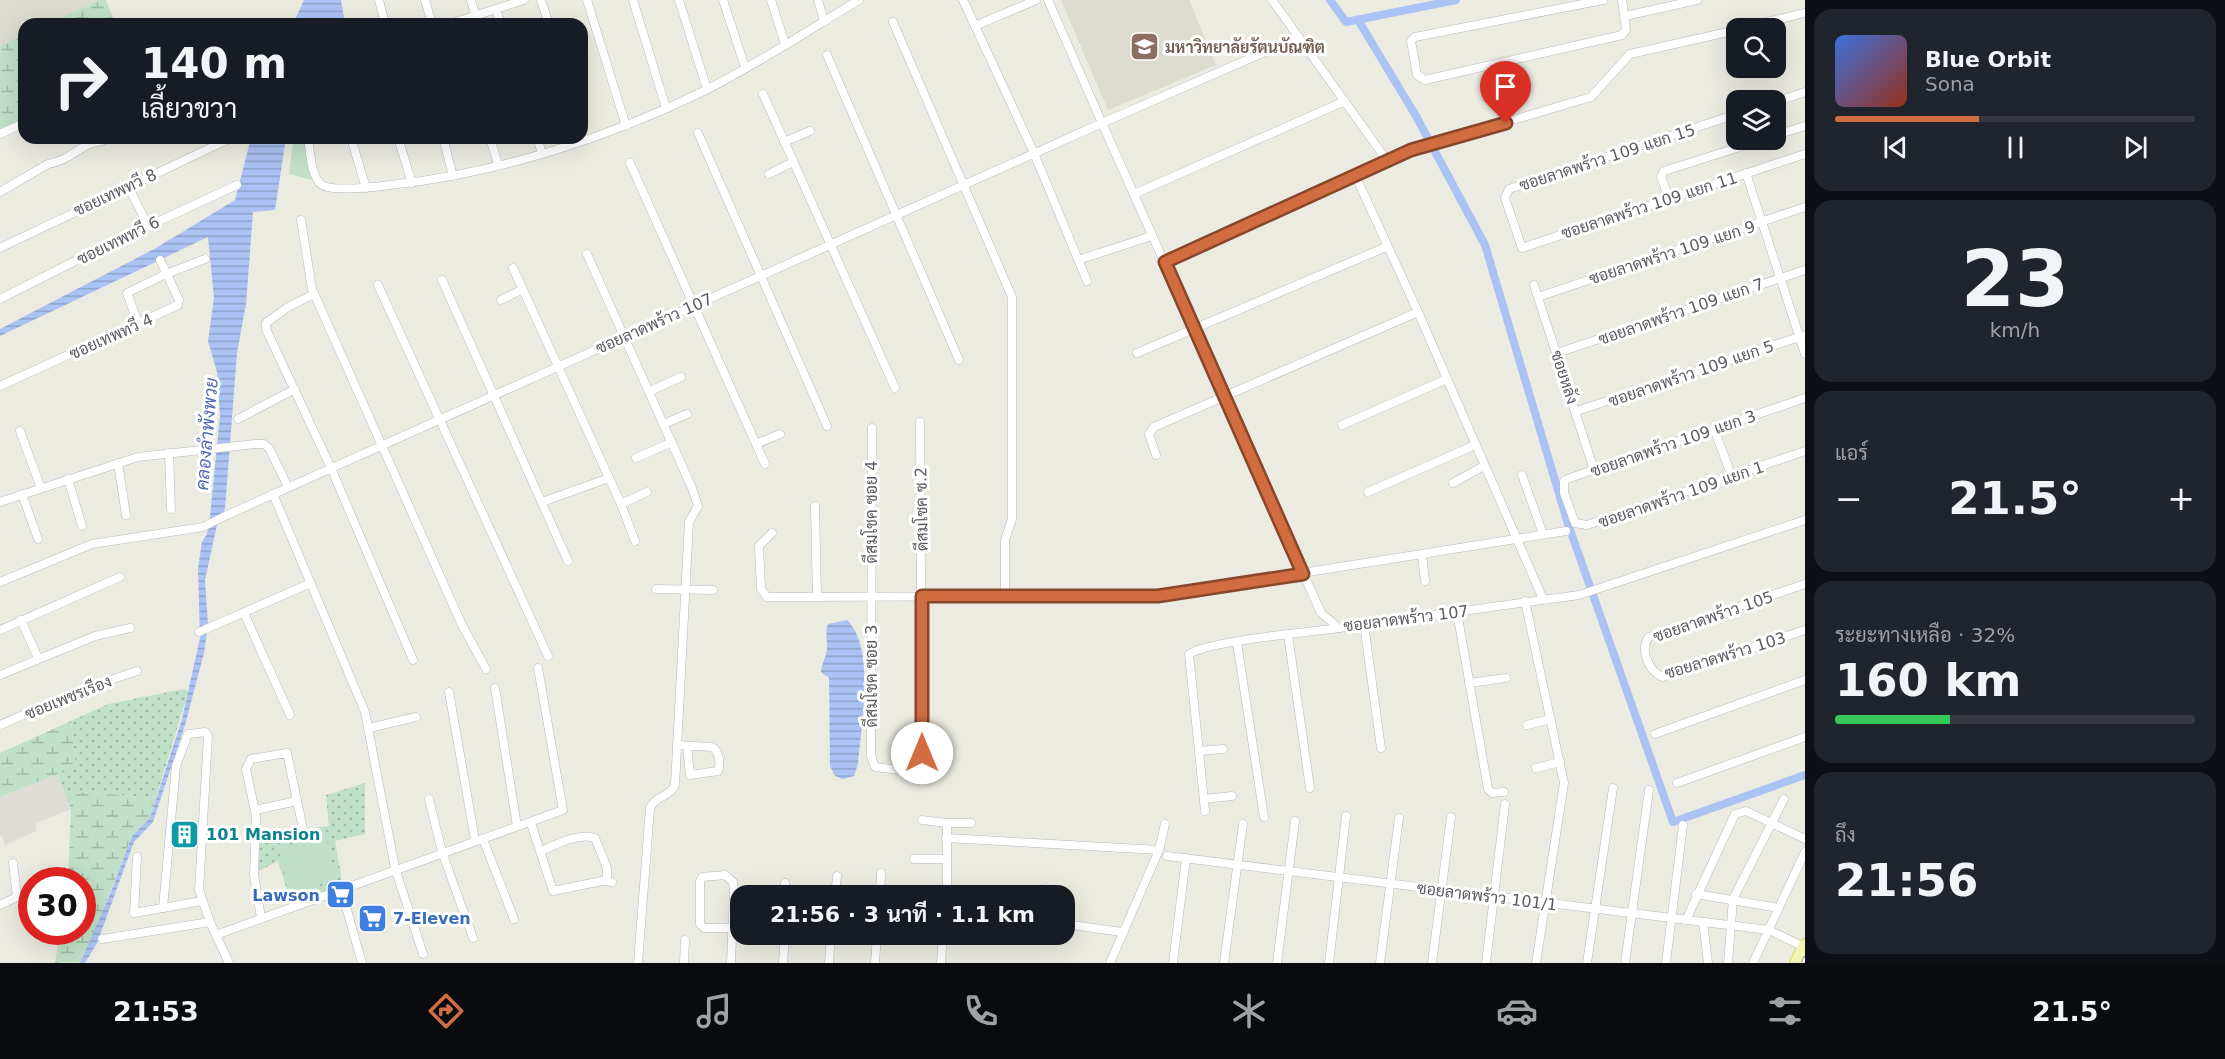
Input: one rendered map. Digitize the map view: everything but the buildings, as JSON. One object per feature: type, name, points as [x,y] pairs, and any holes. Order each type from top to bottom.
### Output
[{"type":"main road","points":[[1796,963],[1804,946]]},
{"type":"street","points":[[379,0],[384,18]]},
{"type":"street","points":[[425,0],[430,18]]},
{"type":"street","points":[[471,0],[475,14]]},
{"type":"street","points":[[465,18],[520,0]]},
{"type":"street","points":[[541,0],[547,18]]},
{"type":"street","points":[[587,0],[626,126]]},
{"type":"street","points":[[633,0],[666,108]]},
{"type":"street","points":[[679,0],[707,89]]},
{"type":"street","points":[[723,0],[745,67]]},
{"type":"street","points":[[771,0],[785,44]]},
{"type":"street","points":[[818,0],[824,21]]},
{"type":"street","points":[[588,139],[626,126],[707,89],[859,0]]},
{"type":"street","points":[[963,0],[1034,153],[1088,281]]},
{"type":"street","points":[[975,26],[1036,0]]},
{"type":"street","name":"ซอยลาดพร้าว 107","points":[[1048,0],[1321,613],[1339,628],[1579,595],[1805,520]]},
{"type":"street","points":[[1272,0],[1388,162]]},
{"type":"street","points":[[1603,0],[1415,37],[1410,44],[1417,75],[1425,80],[1622,35],[1626,30],[1622,0]]},
{"type":"street","points":[[1624,16],[1697,0]]},
{"type":"street","points":[[496,9],[499,18]]},
{"type":"street","points":[[1784,18],[1805,13]]},
{"type":"street","points":[[893,22],[1009,289],[1013,305],[1012,519],[1005,540],[1005,597]]},
{"type":"street","points":[[1165,262],[1426,147],[1591,97],[1630,54],[1726,32]]},
{"type":"street","points":[[1102,123],[1299,37]]},
{"type":"street","points":[[827,56],[898,214],[959,360]]},
{"type":"street","points":[[1786,99],[1805,92]]},
{"type":"street","points":[[763,94],[895,388]]},
{"type":"street","points":[[1134,194],[1345,101]]},
{"type":"street","name":"ซอยลาดพร้าว 109 แยก 15","points":[[1512,221],[1505,198],[1509,189],[1726,118]]},
{"type":"street","name":"ซอยลาดพร้าว 107","points":[[0,582],[92,543],[207,526],[288,487],[1102,123]]},
{"type":"street","points":[[0,134],[18,126]]},
{"type":"street","points":[[1786,132],[1805,126]]},
{"type":"street","points":[[784,142],[810,132]]},
{"type":"street","points":[[698,133],[827,426]]},
{"type":"street","points":[[0,192],[89,144]]},
{"type":"street","name":"ซอยเทพทวี 8","points":[[0,248],[218,144]]},
{"type":"street","points":[[309,144],[320,184],[326,187],[366,188],[453,176],[572,144]]},
{"type":"street","points":[[353,144],[366,188]]},
{"type":"street","points":[[400,144],[412,183]]},
{"type":"street","points":[[444,144],[453,176]]},
{"type":"street","points":[[492,144],[498,164]]},
{"type":"street","points":[[539,144],[542,153]]},
{"type":"street","points":[[1669,198],[1661,177],[1664,171],[1730,150]]},
{"type":"street","name":"ซอยลาดพร้าว 109 แยก 11","points":[[1512,221],[1521,248],[1805,154]]},
{"type":"street","points":[[769,174],[793,162]]},
{"type":"street","points":[[630,163],[765,464]]},
{"type":"street","points":[[1746,173],[1802,336],[1805,354]]},
{"type":"street","points":[[1356,177],[1386,247],[1418,312],[1543,599]]},
{"type":"street","name":"ซอยเทพทวี 6","points":[[0,299],[237,184]]},
{"type":"street","points":[[128,186],[148,226]]},
{"type":"street","name":"ซอยลาดพร้าว 109 แยก 9","points":[[1538,297],[1805,207]]},
{"type":"street","points":[[301,220],[314,294],[462,625],[486,669]]},
{"type":"street","points":[[1078,260],[1152,236]]},
{"type":"street","points":[[1137,353],[1386,247]]},
{"type":"street","points":[[587,254],[626,336],[698,506],[689,522],[677,745],[672,791],[655,799],[650,808],[638,963]]},
{"type":"street","points":[[138,323],[127,294],[166,274],[205,259]]},
{"type":"street","name":"ซอยเทพทวี 4","points":[[0,386],[178,305],[160,260]]},
{"type":"street","points":[[513,268],[621,504],[635,541]]},
{"type":"street","name":"ซอยลาดพร้าว 109 แยก 7","points":[[1557,353],[1805,270]]},
{"type":"street","points":[[442,280],[568,561]]},
{"type":"street","points":[[378,285],[548,656]]},
{"type":"street","name":"ซอยหลัง","points":[[1534,285],[1577,411],[1594,470]]},
{"type":"street","points":[[501,300],[523,289]]},
{"type":"street","points":[[314,294],[266,323],[266,329],[331,468],[413,660]]},
{"type":"street","points":[[1156,454],[1150,430],[1418,312]]},
{"type":"street","name":"ซอยลาดพร้าว 109 แยก 5","points":[[1577,411],[1802,336]]},
{"type":"street","points":[[650,391],[681,377]]},
{"type":"street","points":[[1342,425],[1447,379]]},
{"type":"street","points":[[238,419],[295,388]]},
{"type":"street","name":"ซอยลาดพร้าว 109 แยก 3","points":[[1568,505],[1564,493],[1564,482],[1804,400]]},
{"type":"street","points":[[664,424],[687,414]]},
{"type":"street","name":"ดีสมโชค ซ.2","points":[[871,756],[875,767],[912,773],[921,770],[920,422]]},
{"type":"street","name":"ดีสมโชค ซอย 4","points":[[871,596],[872,428]]},
{"type":"street","points":[[1714,429],[1732,477]]},
{"type":"street","points":[[20,431],[41,488]]},
{"type":"street","points":[[756,444],[780,434]]},
{"type":"street","points":[[636,458],[672,442]]},
{"type":"street","points":[[0,502],[118,463],[173,452],[255,444],[264,444],[269,448],[288,487]]},
{"type":"street","points":[[1368,492],[1475,445]]},
{"type":"street","name":"ซอยลาดพร้าว 109 แยก 1","points":[[1568,505],[1575,523],[1587,525],[1805,451]]},
{"type":"street","points":[[171,509],[173,452]]},
{"type":"street","points":[[118,463],[126,515]]},
{"type":"street","points":[[1453,483],[1484,466]]},
{"type":"street","points":[[1522,474],[1543,534]]},
{"type":"street","points":[[542,502],[609,478]]},
{"type":"street","points":[[68,479],[82,526]]},
{"type":"street","points":[[621,504],[647,492]]},
{"type":"street","points":[[22,494],[38,539]]},
{"type":"street","points":[[273,494],[365,712],[395,868],[423,954]]},
{"type":"street","points":[[815,506],[817,597]]},
{"type":"street","points":[[772,533],[759,546],[763,595],[767,597],[1005,597],[1158,596],[1566,531]]},
{"type":"street","points":[[1422,555],[1425,581]]},
{"type":"street","points":[[0,630],[120,577]]},
{"type":"street","points":[[199,632],[311,583]]},
{"type":"street","name":"ซอยลาดพร้าว 105","points":[[1649,665],[1645,646],[1649,637],[1805,584]]},
{"type":"street","points":[[656,589],[713,590]]},
{"type":"street","name":"ดีสมโชค ซอย 3","points":[[871,596],[871,756]]},
{"type":"street","points":[[1525,601],[1564,786],[1536,963]]},
{"type":"street","points":[[1457,612],[1488,789],[1492,793],[1504,792]]},
{"type":"street","points":[[244,613],[290,716]]},
{"type":"street","points":[[21,620],[38,658]]},
{"type":"street","points":[[1364,624],[1381,748]]},
{"type":"street","points":[[0,675],[95,636],[130,628]]},
{"type":"street","points":[[1205,811],[1189,654],[1237,643],[1339,628]]},
{"type":"street","name":"ซอยลาดพร้าว 103","points":[[1649,665],[1656,674],[1669,675],[1805,630]]},
{"type":"street","points":[[1288,635],[1310,788]]},
{"type":"street","points":[[1237,643],[1264,817]]},
{"type":"street","points":[[216,934],[395,868],[558,813],[563,809],[538,668]]},
{"type":"street","name":"ซอยเพชรเรือง","points":[[0,725],[75,692],[137,671]]},
{"type":"street","points":[[1470,683],[1506,678]]},
{"type":"street","points":[[1655,734],[1805,680]]},
{"type":"street","points":[[495,688],[517,826]]},
{"type":"street","points":[[449,692],[479,839],[514,919]]},
{"type":"street","points":[[369,728],[416,717]]},
{"type":"street","points":[[1527,725],[1551,719]]},
{"type":"street","points":[[163,908],[176,766],[188,734],[205,732],[208,736],[199,890],[210,922],[229,963]]},
{"type":"street","points":[[1677,783],[1805,737]]},
{"type":"street","points":[[677,745],[714,748],[718,756],[718,771],[690,776],[687,746]]},
{"type":"street","points":[[1199,751],[1223,749]]},
{"type":"street","points":[[261,918],[254,875],[255,810],[246,769],[251,759],[287,753],[303,829]]},
{"type":"street","points":[[1536,768],[1560,762]]},
{"type":"street","points":[[1587,963],[1613,788]]},
{"type":"street","points":[[1625,963],[1648,790]]},
{"type":"street","points":[[1204,799],[1232,796]]},
{"type":"street","points":[[429,799],[442,852],[473,938]]},
{"type":"street","points":[[1728,963],[1733,899],[1784,799]]},
{"type":"street","points":[[255,810],[297,801]]},
{"type":"street","points":[[1486,963],[1505,804]]},
{"type":"street","points":[[1686,920],[1734,814],[1746,811],[1805,839]]},
{"type":"street","points":[[1330,960],[1346,816]]},
{"type":"street","points":[[1432,963],[1451,817]]},
{"type":"street","points":[[1380,963],[1399,818]]},
{"type":"street","points":[[922,820],[971,823]]},
{"type":"street","points":[[1277,963],[1295,821]]},
{"type":"street","points":[[531,822],[555,892],[610,881],[595,838],[590,836],[572,839],[541,851]]},
{"type":"street","points":[[947,823],[947,885]]},
{"type":"street","points":[[1110,963],[1159,850],[1165,824]]},
{"type":"street","points":[[1224,963],[1243,824]]},
{"type":"street","points":[[1666,963],[1683,825]]},
{"type":"street","points":[[946,838],[1159,850]]},
{"type":"street","points":[[1753,963],[1805,852]]},
{"type":"street","name":"ซอยลาดพร้าว 101/1","points":[[1167,856],[1769,930],[1804,946]]},
{"type":"street","points":[[137,857],[134,913],[202,901]]},
{"type":"street","points":[[1173,963],[1186,858]]},
{"type":"street","points":[[914,860],[947,859]]},
{"type":"street","points":[[0,905],[17,897],[12,863]]},
{"type":"street","points":[[880,885],[881,873]]},
{"type":"street","points":[[725,875],[733,882],[732,928],[701,927],[699,902],[702,877],[725,875]]},
{"type":"street","points":[[836,885],[837,876]]},
{"type":"street","points":[[341,889],[362,963]]},
{"type":"street","points":[[1696,894],[1779,908]]},
{"type":"street","points":[[102,939],[210,922]]},
{"type":"street","points":[[1703,922],[1708,963]]},
{"type":"street","points":[[1075,925],[1122,932]]},
{"type":"street","points":[[684,940],[684,963]]},
{"type":"street","points":[[731,963],[732,945]]},
{"type":"street","points":[[783,963],[784,945]]},
{"type":"street","points":[[829,963],[830,945]]},
{"type":"street","points":[[875,963],[876,945]]},
{"type":"street","points":[[941,963],[943,945]]},
{"type":"shaded area","points":[[0,0],[101,0],[59,18],[18,18],[18,37],[0,46]]},
{"type":"shaded area","name":"มหาวิทยาลัยรัตนบัณฑิต","points":[[1061,0],[1189,0],[1216,65],[1108,110]]},
{"type":"shaded area","points":[[58,774],[71,809],[36,823],[36,831],[5,845],[2,836],[0,837],[0,797]]},
{"type":"green space","points":[[106,0],[113,18],[59,18]]},
{"type":"green space","points":[[18,37],[18,122],[0,129],[0,46]]},
{"type":"green space","points":[[293,144],[306,144],[312,180],[289,174]]},
{"type":"green space","points":[[184,689],[188,692],[156,798],[64,791],[58,774],[75,762],[71,721],[108,704]]},
{"type":"green space","points":[[71,721],[75,762],[58,774],[0,797],[0,753]]},
{"type":"green space","points":[[365,783],[365,834],[335,841],[343,886],[291,904],[278,861],[259,871],[258,839],[270,841],[297,836],[303,829],[329,826],[326,795]]},
{"type":"green space","points":[[64,791],[156,798],[150,819],[132,836],[96,930],[96,867],[69,867],[71,809]]},
{"type":"green space","points":[[326,837],[336,880],[289,891],[279,848]]},
{"type":"green space","points":[[58,945],[89,945],[80,962],[55,963]]},
{"type":"water","points":[[304,0],[341,0],[344,18],[296,18]]},
{"type":"water","points":[[249,144],[285,144],[275,210],[253,212],[246,304],[237,353],[225,509],[217,525],[205,580],[208,624],[204,653],[185,725],[153,822],[134,842],[96,945],[96,927],[132,836],[150,818],[182,719],[200,638],[198,568],[202,542],[207,534],[210,516],[220,416],[217,372],[208,341],[214,298],[208,237],[0,336],[0,329],[156,248],[235,200]]},
{"type":"water","points":[[847,620],[856,633],[861,649],[864,688],[858,764],[854,776],[843,779],[835,776],[830,766],[829,678],[821,672],[827,651],[828,624]]},
{"type":"water","points":[[88,945],[96,945],[85,963],[80,963]]},
{"type":"waterway","points":[[1330,0],[1346,22],[1456,0]]},
{"type":"waterway","points":[[1358,20],[1416,116],[1485,245],[1568,524],[1673,822],[1805,775]]},
{"type":"railway","points":[[1803,963],[1805,958]]},
{"type":"place","name":"มหาวิทยาลัยรัตนบัณฑิต","points":[[1144,47]]},
{"type":"place","name":"101 Mansion","points":[[185,834]]},
{"type":"place","name":"Lawson","points":[[341,895]]},
{"type":"place","name":"7-Eleven","points":[[372,918]]},
{"type":"route","points":[[922,753],[922,596],[1142,597],[1303,574],[1165,262],[1411,150],[1506,123]]},
{"type":"water label","name":"คลองลำพังพวย","points":[[207,434]]}]
